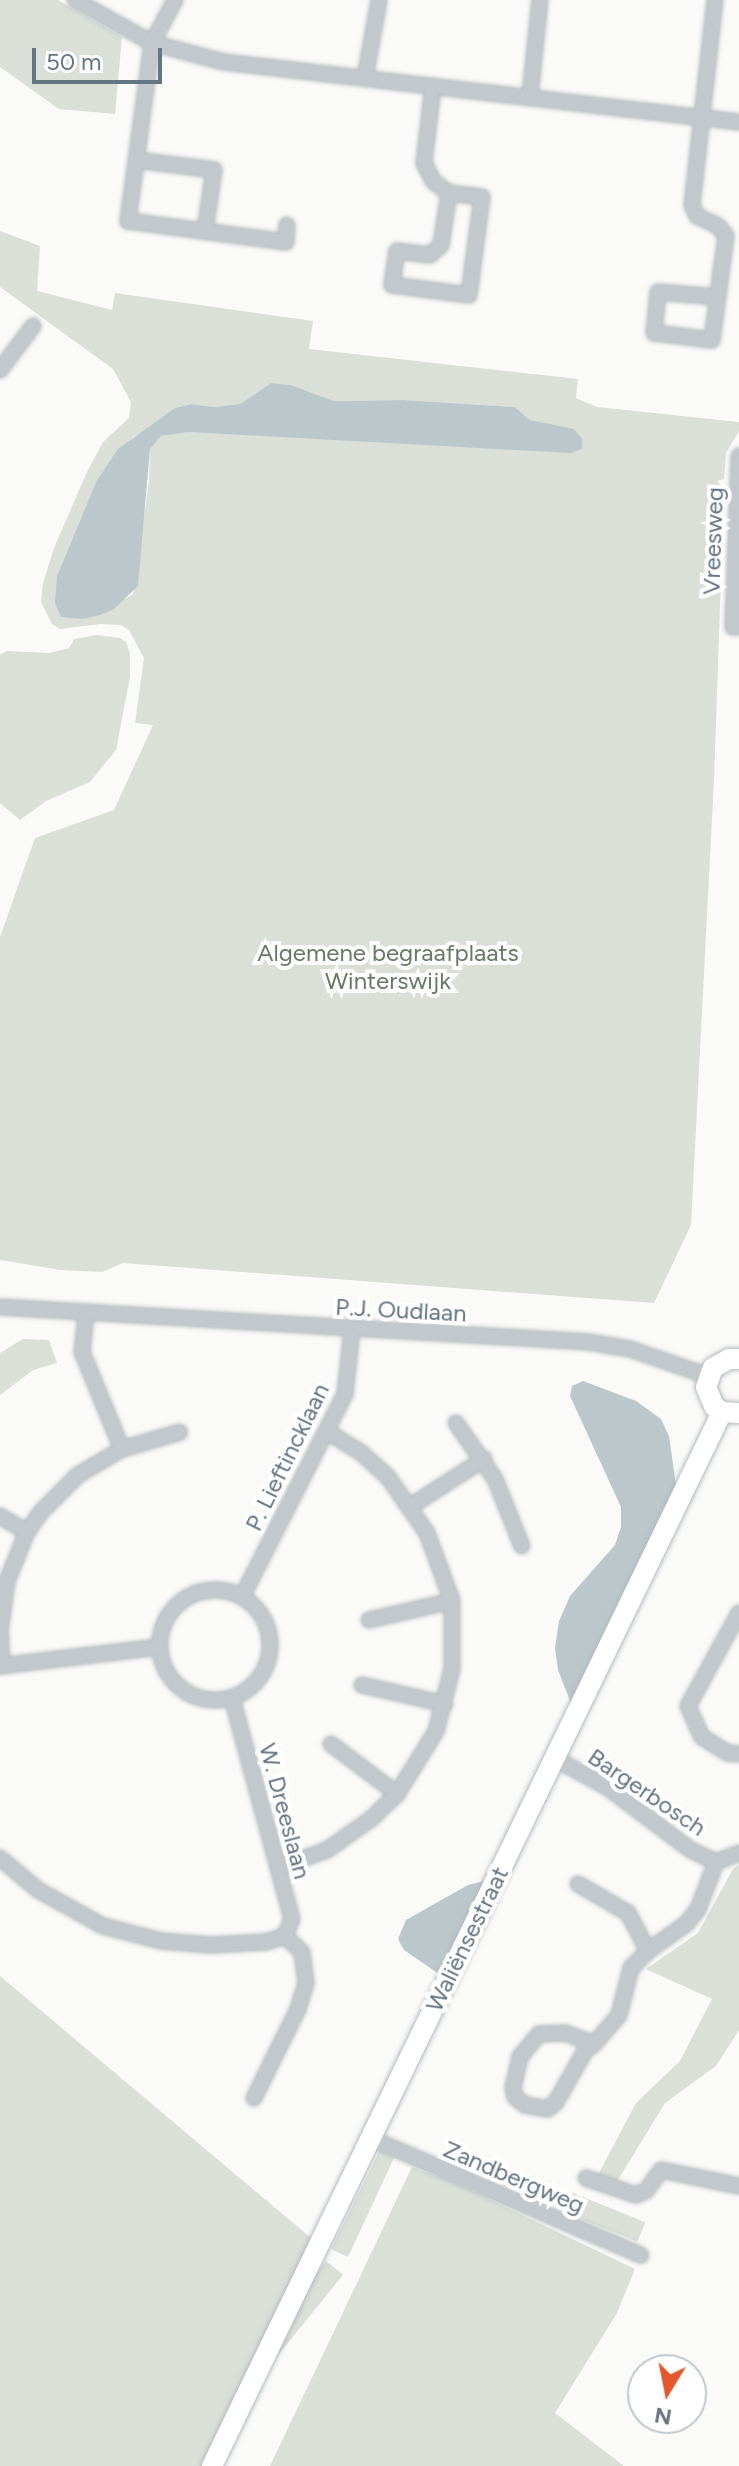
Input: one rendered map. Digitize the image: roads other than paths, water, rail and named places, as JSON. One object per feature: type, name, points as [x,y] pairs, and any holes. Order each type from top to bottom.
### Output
[{"type":"street","points":[[75,0],[152,43],[224,62],[739,122]]},
{"type":"street","points":[[175,0],[152,43],[128,221],[286,242],[287,225]]},
{"type":"street","points":[[365,78],[379,0]]},
{"type":"street","points":[[530,96],[540,0]]},
{"type":"street","points":[[715,0],[692,205],[697,216],[718,226],[726,236],[718,297],[712,340],[654,333],[658,292],[718,297]]},
{"type":"street","points":[[433,86],[424,163],[433,181],[449,193],[482,197],[469,295],[392,285],[397,251],[430,255],[441,245],[449,193]]},
{"type":"street","points":[[136,160],[214,170],[205,231]]},
{"type":"street","points":[[0,370],[33,326]]},
{"type":"street","name":"Vreesweg","points":[[736,627],[739,456]]},
{"type":"street","name":"P.J. Oudlaan","points":[[0,1307],[589,1342],[630,1349],[708,1376]]},
{"type":"street","points":[[86,1313],[82,1352],[122,1449]]},
{"type":"street","name":"P. Lieftincklaan","points":[[242,1597],[345,1394],[352,1330]]},
{"type":"street","points":[[731,1412],[708,1397],[708,1376],[720,1362],[739,1359]]},
{"type":"street","name":"Waliënsestraat","points":[[212,2466],[554,1758],[731,1412]]},
{"type":"street","points":[[456,1423],[484,1459],[507,1504],[522,1546]]},
{"type":"street","points":[[278,1868],[327,1850],[371,1819],[397,1794],[429,1744],[445,1704],[452,1669],[452,1601],[440,1561],[411,1506],[360,1452],[327,1431]]},
{"type":"street","points":[[159,1647],[1,1666],[0,1631],[7,1581],[27,1532],[41,1512],[78,1475],[122,1449],[180,1432]]},
{"type":"street","points":[[411,1506],[484,1459]]},
{"type":"street","points":[[0,1516],[27,1532]]},
{"type":"street","points":[[220,1590],[242,1597],[258,1611],[268,1630],[270,1651],[257,1679],[232,1698],[211,1700],[183,1689],[164,1667],[159,1647],[163,1624],[177,1605],[197,1593],[220,1590]]},
{"type":"street","points":[[369,1620],[452,1601]]},
{"type":"street","points":[[739,1613],[688,1706],[702,1737],[728,1753],[739,1754]]},
{"type":"street","points":[[362,1685],[445,1704]]},
{"type":"street","name":"W. Dreeslaan","points":[[232,1698],[292,1919],[285,1936]]},
{"type":"street","points":[[331,1744],[397,1794]]},
{"type":"street","name":"Bargerbosch","points":[[554,1758],[607,1787],[691,1850],[716,1862],[739,1853]]},
{"type":"street","points":[[0,1858],[38,1890],[103,1926],[161,1941],[211,1945],[266,1942],[285,1936],[302,1952],[306,1982],[298,2009],[254,2098]]},
{"type":"street","name":"Bargerbosch","points":[[648,1951],[686,1924],[698,1909],[716,1862]]},
{"type":"street","points":[[578,1884],[628,1913],[648,1951],[631,1968],[619,2015],[594,2044],[585,2051],[556,2102],[548,2109],[525,2105],[515,2097],[513,2088],[520,2057],[539,2034],[565,2033],[594,2044]]},
{"type":"street","name":"Zandbergweg","points":[[370,2138],[641,2255]]},
{"type":"street","points":[[586,2178],[636,2195],[646,2191],[661,2170],[739,2186]]},
{"type":"park label","name":"Algemene begraafplaats Winterswijk","points":[[388,967]]}]
